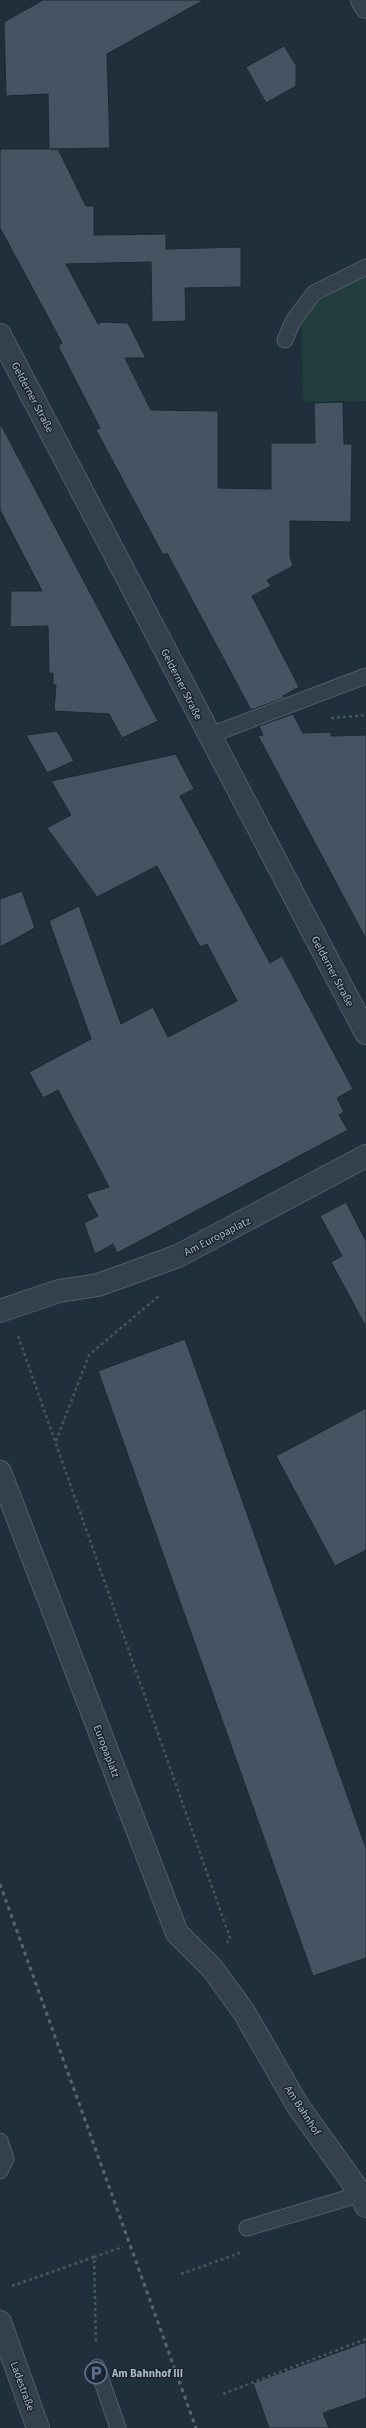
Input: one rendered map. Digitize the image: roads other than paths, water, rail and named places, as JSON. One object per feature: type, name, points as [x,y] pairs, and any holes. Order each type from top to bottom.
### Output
[{"type":"street","points":[[362,0],[366,7]]},
{"type":"street","name":"Gelderner Straße","points":[[0,334],[208,736],[366,1033]]},
{"type":"street","name":"Am Europaplatz","points":[[4,1309],[59,1291],[98,1285],[178,1256],[366,1156]]},
{"type":"street","name":"Europaplatz","points":[[0,1472],[177,1933],[212,1968],[244,2012]]},
{"type":"street","name":"Am Bahnhof","points":[[244,2012],[298,2106],[364,2200]]},
{"type":"street","name":"Ladestraße","points":[[0,2322],[38,2428]]},
{"type":"lane","points":[[285,340],[293,321],[314,293],[366,267]]},
{"type":"lane","points":[[208,736],[366,676]]},
{"type":"lane","points":[[0,2141],[6,2159],[0,2171]]},
{"type":"lane","points":[[247,2228],[364,2200]]},
{"type":"lane","points":[[97,2367],[118,2428]]},
{"type":"railway","points":[[0,1884],[196,2428]]},
{"type":"place","name":"Am Bahnhof III","points":[[96,2373]]}]
